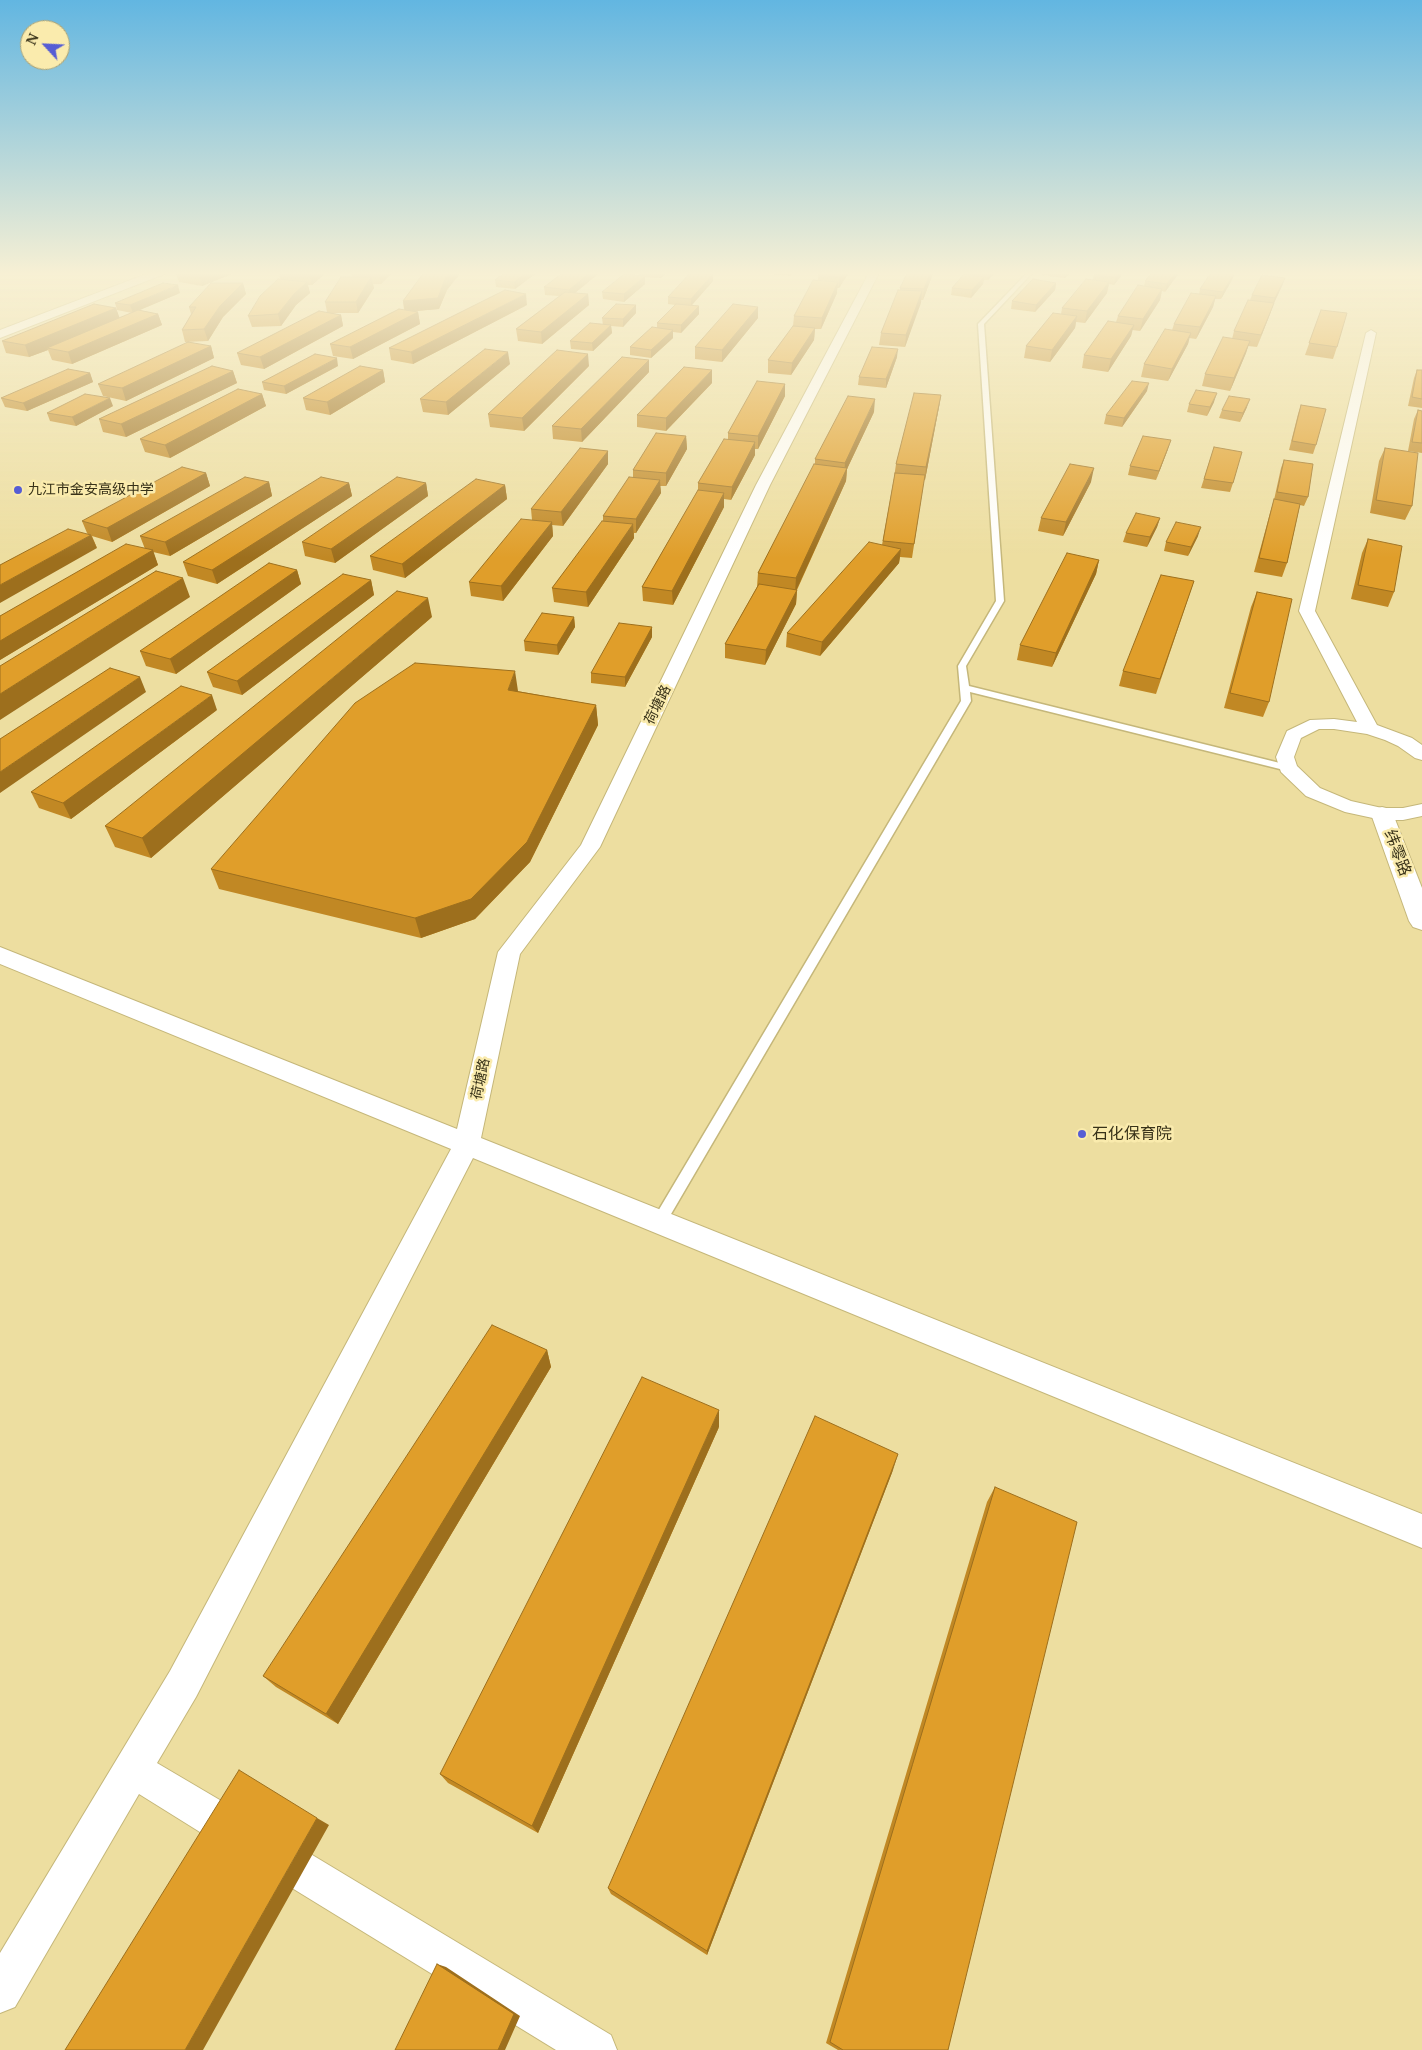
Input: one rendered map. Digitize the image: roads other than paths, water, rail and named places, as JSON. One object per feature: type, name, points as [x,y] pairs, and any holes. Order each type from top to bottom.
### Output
[{"type":"main road","name":"纬零路","points":[[1382,814],[1422,921]]},
{"type":"street","name":"荷塘路","points":[[0,1992],[183,1684],[467,1144],[509,952],[590,848],[763,485],[825,367]]},
{"type":"street","points":[[1363,367],[1307,611],[1370,729]]},
{"type":"street","points":[[1422,754],[1405,742],[1370,729],[1334,724],[1316,724],[1293,735],[1285,757],[1288,768],[1293,775],[1313,792],[1328,800],[1363,811],[1382,814],[1403,814],[1422,810]]},
{"type":"street","points":[[0,955],[1422,1531]]},
{"type":"street","points":[[132,1769],[596,2050]]},
{"type":"lane","points":[[659,1222],[966,701],[962,666],[1000,601],[985,367]]},
{"type":"lane","points":[[965,688],[1288,768]]},
{"type":"place","name":"九江市金安高级中学","points":[[18,490]]},
{"type":"place","name":"石化保育院","points":[[1082,1134]]}]
